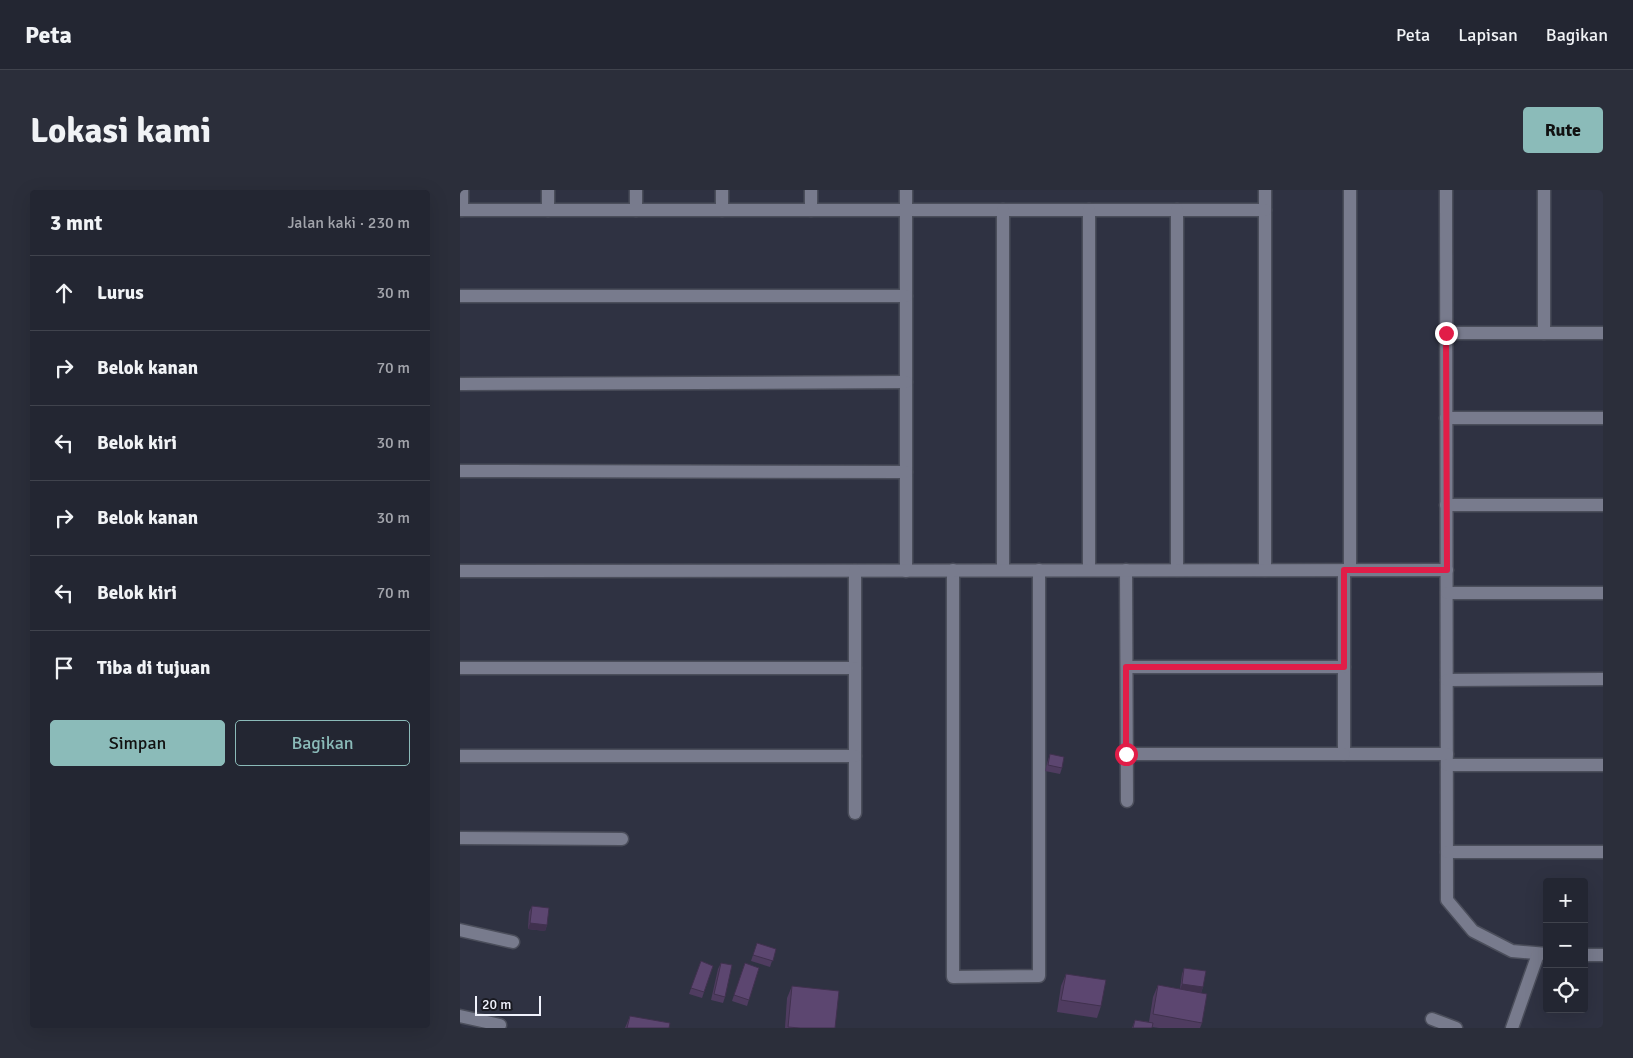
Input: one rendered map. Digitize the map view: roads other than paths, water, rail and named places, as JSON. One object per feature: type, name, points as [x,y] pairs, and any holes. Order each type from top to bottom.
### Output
[{"type":"street","points":[[462,190],[461,210],[1265,210]]},
{"type":"street","points":[[548,190],[548,210]]},
{"type":"street","points":[[636,190],[636,210]]},
{"type":"street","points":[[722,190],[722,210]]},
{"type":"street","points":[[811,190],[811,210]]},
{"type":"street","points":[[906,190],[906,571]]},
{"type":"street","points":[[1265,190],[1265,570]]},
{"type":"street","points":[[1344,754],[1350,190]]},
{"type":"street","points":[[1446,190],[1447,900],[1473,931],[1512,951],[1542,954],[1512,1028]]},
{"type":"street","points":[[1544,190],[1544,333]]},
{"type":"street","points":[[1003,210],[1003,570]]},
{"type":"street","points":[[1089,210],[1089,570]]},
{"type":"street","points":[[1177,210],[1177,570]]},
{"type":"street","points":[[460,296],[906,296]]},
{"type":"street","points":[[1446,333],[1603,333]]},
{"type":"street","points":[[460,384],[906,382]]},
{"type":"street","points":[[1446,418],[1603,418]]},
{"type":"street","points":[[460,471],[906,472]]},
{"type":"street","points":[[1446,505],[1603,505]]},
{"type":"street","points":[[953,570],[953,977],[1039,976],[1038,570]]},
{"type":"street","points":[[1126,570],[1126,801]]},
{"type":"street","points":[[460,571],[1447,570]]},
{"type":"street","points":[[855,571],[855,813]]},
{"type":"street","points":[[1447,593],[1603,593]]},
{"type":"street","points":[[1126,667],[1344,667]]},
{"type":"street","points":[[460,668],[855,668]]},
{"type":"street","points":[[1447,680],[1603,679]]},
{"type":"street","points":[[1126,754],[1344,754],[1603,765]]},
{"type":"street","points":[[460,756],[855,756]]},
{"type":"street","points":[[460,838],[622,839]]},
{"type":"street","points":[[1447,852],[1603,852]]},
{"type":"street","points":[[460,930],[513,942]]},
{"type":"street","points":[[1588,955],[1603,955]]},
{"type":"street","points":[[460,1016],[500,1025]]},
{"type":"street","points":[[1432,1018],[1456,1028]]}]
